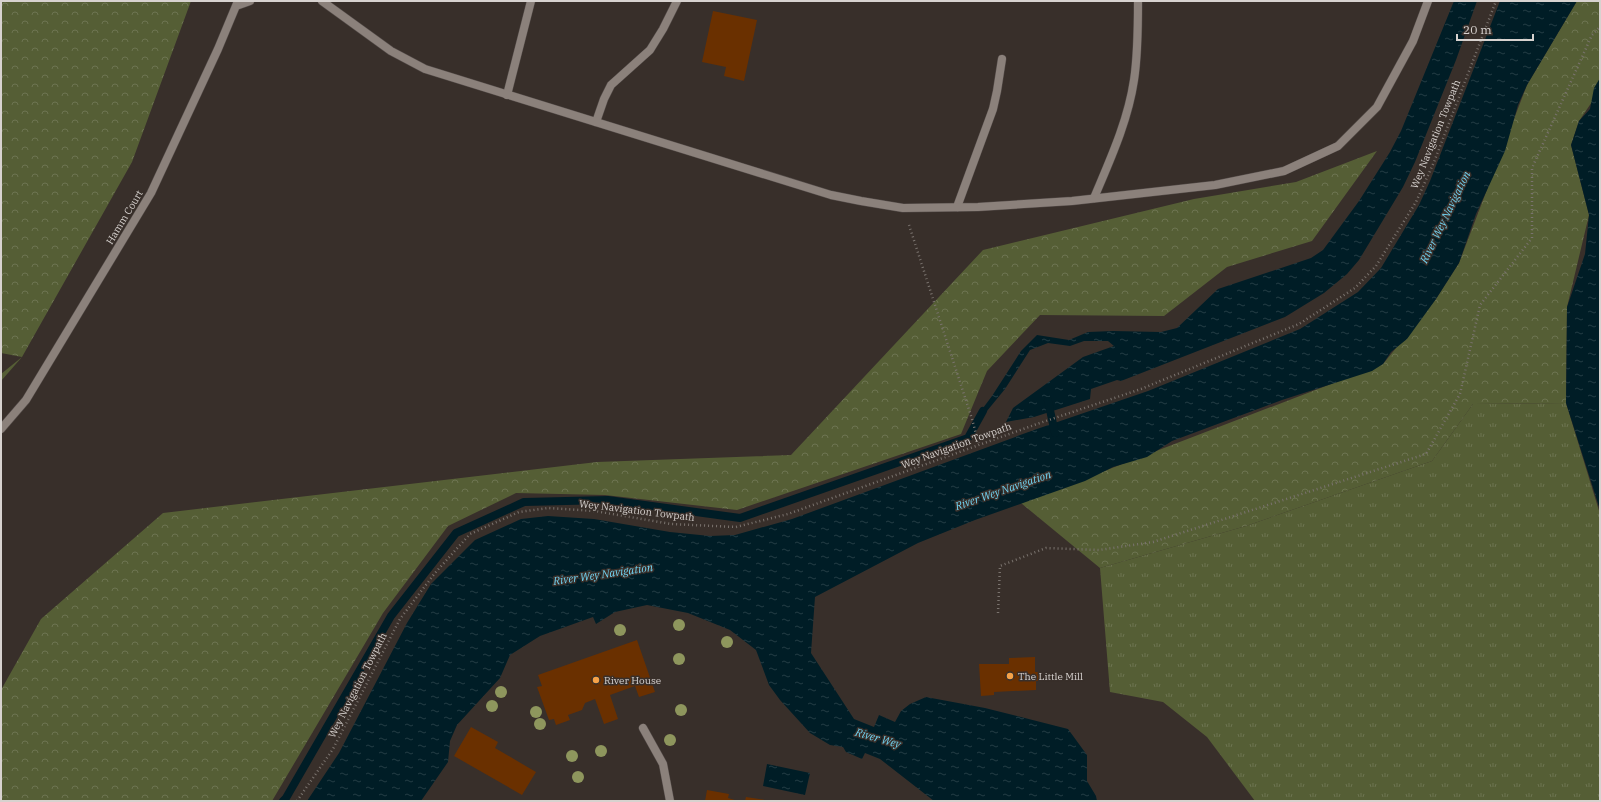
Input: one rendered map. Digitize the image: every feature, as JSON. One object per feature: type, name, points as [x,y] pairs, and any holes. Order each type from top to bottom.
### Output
[{"type":"street","points":[[237,4],[250,1]]},
{"type":"street","points":[[322,1],[391,51],[425,69],[831,195],[903,208],[957,207],[1094,198],[1215,185],[1284,171],[1338,146],[1377,106],[1413,41],[1428,1]]},
{"type":"street","points":[[507,95],[531,1]]},
{"type":"street","points":[[596,122],[604,99],[612,85],[650,50],[663,29],[677,1]]},
{"type":"street","points":[[1094,198],[1112,155],[1126,114],[1134,80],[1138,1]]},
{"type":"street","name":"Hamm Court","points":[[1,429],[26,400],[151,193],[218,49],[237,4]]},
{"type":"street","points":[[957,207],[993,110],[998,91],[1002,59]]},
{"type":"street","points":[[643,728],[663,764],[670,801]]},
{"type":"path","name":"Wey Navigation Towpath","points":[[297,801],[333,749],[400,619],[435,573],[470,534],[519,512],[548,508],[595,511],[671,524],[736,528],[788,514],[1037,424],[1141,389],[1299,324],[1355,288],[1376,266],[1416,202],[1434,162],[1496,1]]},
{"type":"path","points":[[998,613],[1000,566],[1046,548],[1099,550],[1154,542],[1426,454],[1460,394],[1480,304],[1532,238],[1532,168],[1592,35],[1600,27]]},
{"type":"path","points":[[903,208],[972,419],[979,445]]},
{"type":"green space","points":[[1,1],[191,1],[132,162],[22,357],[1,353]]},
{"type":"green space","points":[[1577,1],[1600,1],[1600,90],[1579,121],[1571,145],[1589,215],[1567,307],[1566,403],[1473,404],[1432,461],[1246,526],[1100,568],[1021,503],[1383,364],[1436,299],[1459,263],[1527,85]]},
{"type":"green space","points":[[1377,151],[1312,241],[1227,267],[1164,316],[1040,315],[987,371],[961,434],[737,510],[605,495],[516,493],[448,526],[383,613],[272,801],[1,801],[1,690],[41,619],[163,513],[597,462],[791,455],[983,250],[1194,199],[1296,182]]},
{"type":"green space","points":[[22,357],[1,381],[1,374]]},
{"type":"green space","points":[[1566,403],[1600,514],[1600,801],[1255,801],[1207,737],[1163,702],[1110,692],[1100,568],[1246,526],[1432,461],[1473,404]]},
{"type":"water","points":[[1454,1],[1477,1],[1456,60],[1415,162],[1403,187],[1359,260],[1347,274],[1324,293],[1285,317],[1121,381],[1117,380],[1091,389],[1090,399],[1034,417],[1006,422],[1013,408],[1083,357],[1114,346],[1108,341],[1084,341],[1070,346],[1048,343],[1030,350],[1005,389],[987,411],[983,411],[983,408],[1021,351],[1037,335],[1069,340],[1088,332],[1161,332],[1177,328],[1218,289],[1311,258],[1323,250],[1359,201],[1390,152],[1401,131]]},
{"type":"water","points":[[1500,1],[1577,1],[1527,85],[1518,105],[1505,151],[1476,214],[1459,263],[1436,299],[1407,339],[1391,352],[1383,364],[1372,371],[1282,400],[1172,441],[1147,457],[1113,467],[1085,481],[975,520],[918,543],[815,597],[811,653],[854,719],[874,727],[879,715],[895,722],[901,711],[910,704],[926,697],[985,708],[1068,729],[1087,755],[1087,781],[1096,796],[1097,801],[934,801],[880,759],[865,753],[862,759],[846,752],[843,747],[830,745],[810,733],[780,700],[769,685],[756,650],[730,630],[688,613],[647,605],[615,612],[596,624],[593,617],[540,636],[510,655],[500,678],[457,725],[450,741],[448,762],[421,801],[307,801],[339,753],[407,623],[431,584],[475,540],[521,519],[548,516],[594,519],[670,532],[710,536],[735,535],[792,519],[1034,430],[1148,391],[1300,329],[1358,292],[1381,268],[1419,205],[1430,181]]},
{"type":"water","points":[[1600,78],[1600,510],[1566,403],[1567,307],[1585,254],[1589,215],[1571,145],[1579,121],[1590,109],[1594,88]]},
{"type":"water","points":[[767,764],[810,773],[805,795],[763,786]]},
{"type":"building","points":[[713,11],[757,20],[744,81],[724,76],[726,67],[702,62]]},
{"type":"building","name":"River House","points":[[637,640],[655,692],[639,697],[635,686],[610,695],[618,719],[604,724],[595,699],[585,703],[582,710],[568,715],[570,720],[556,725],[554,719],[549,720],[537,687],[542,686],[538,675]]},
{"type":"building","name":"The Little Mill","points":[[1035,657],[1035,672],[1041,672],[1041,681],[1036,681],[1036,690],[994,692],[994,695],[981,696],[979,664],[1009,664],[1009,658]]},
{"type":"building","points":[[471,727],[498,742],[495,748],[536,772],[522,795],[454,756]]},
{"type":"building","points":[[707,790],[729,794],[728,798],[738,801],[705,801]]},
{"type":"building","points":[[746,797],[765,800],[765,801],[745,801]]},
{"type":"waterway","points":[[1048,401],[1055,433]]},
{"type":"waterway","points":[[283,801],[391,616],[456,533],[524,502],[608,500],[740,518],[968,438],[983,411]]},
{"type":"place","name":"The Little Mill","points":[[1010,676]]},
{"type":"place","name":"River House","points":[[596,680]]},
{"type":"water label","name":"River Wey Navigation","points":[[1445,217]]},
{"type":"water label","name":"River Wey Navigation","points":[[1003,490]]},
{"type":"water label","name":"River Wey Navigation","points":[[603,574]]},
{"type":"water label","name":"River Wey","points":[[878,738]]}]
